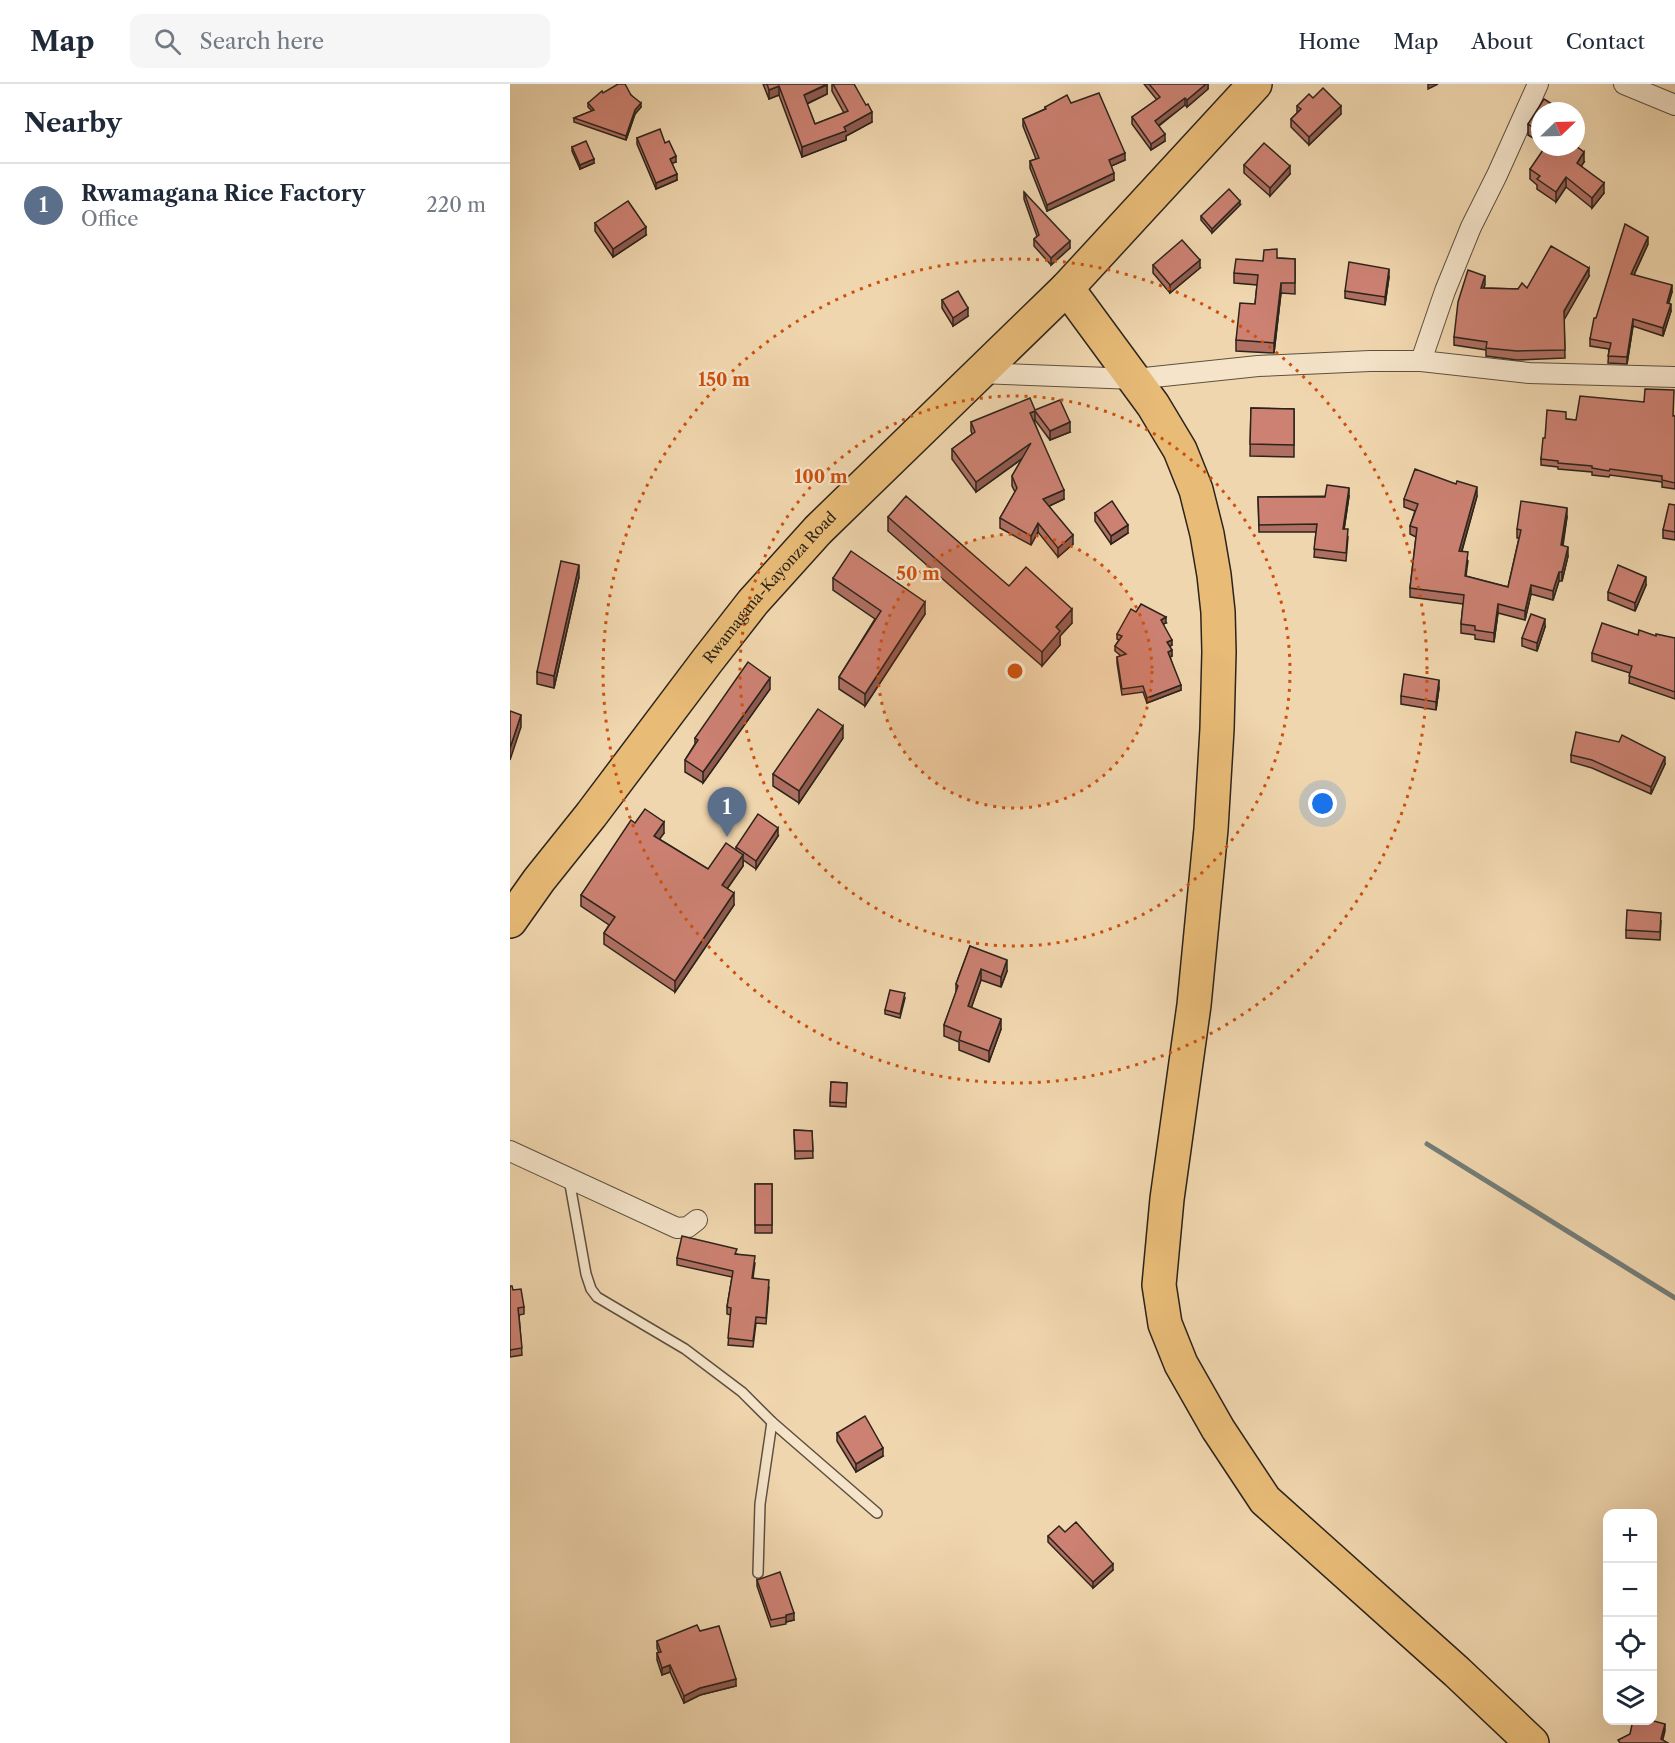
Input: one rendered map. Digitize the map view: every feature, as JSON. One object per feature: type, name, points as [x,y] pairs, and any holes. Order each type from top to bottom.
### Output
[{"type":"highway","name":"Rwamagana-Kayonza Road","points":[[510,921],[538,880],[753,602],[818,530],[1067,288],[1255,84]]},
{"type":"highway","points":[[1067,288],[1102,338],[1135,379],[1180,450],[1196,490],[1214,575],[1219,652],[1210,841],[1194,1005],[1167,1199],[1159,1285],[1165,1324],[1186,1374],[1218,1430],[1264,1500],[1457,1672],[1532,1743]]},
{"type":"street","points":[[1421,361],[1445,291],[1471,228],[1538,84]]},
{"type":"street","points":[[1624,84],[1675,105]]},
{"type":"street","points":[[978,373],[1135,379],[1257,366],[1421,361],[1529,373],[1675,378]]},
{"type":"street","points":[[510,1151],[676,1228],[688,1227],[698,1220]]},
{"type":"lane","points":[[569,1179],[586,1274],[591,1289],[597,1297],[685,1349],[742,1392],[772,1422],[877,1513]]},
{"type":"lane","points":[[758,1573],[760,1504],[772,1422]]},
{"type":"building","points":[[618,84],[625,84],[631,95],[641,103],[635,110],[626,136],[574,118],[594,110],[588,103],[602,91],[603,93]]},
{"type":"building","points":[[767,84],[827,84],[804,95],[815,124],[848,111],[833,84],[854,84],[872,112],[844,127],[846,131],[802,147],[779,86],[769,90]]},
{"type":"building","points":[[1149,84],[1206,84],[1155,121],[1165,134],[1151,144],[1132,117],[1160,97]]},
{"type":"building","points":[[1323,88],[1341,106],[1309,137],[1291,119],[1301,109],[1297,106],[1309,94],[1313,98]]},
{"type":"building","points":[[1099,93],[1125,153],[1109,160],[1114,173],[1047,205],[1030,161],[1039,158],[1023,119],[1046,109],[1045,107],[1067,95],[1071,103]]},
{"type":"building","points":[[660,129],[665,143],[669,141],[676,156],[670,159],[677,174],[656,183],[637,138]]},
{"type":"building","points":[[586,141],[594,159],[580,165],[572,147]]},
{"type":"building","points":[[1264,143],[1290,166],[1270,188],[1244,165]]},
{"type":"building","points":[[1539,156],[1581,156],[1577,163],[1604,183],[1592,198],[1566,177],[1556,192],[1537,179],[1540,176],[1530,169]]},
{"type":"building","points":[[1229,189],[1240,201],[1212,229],[1201,216]]},
{"type":"building","points":[[1024,192],[1070,241],[1051,258],[1034,239],[1039,235]]},
{"type":"building","points":[[628,201],[646,227],[613,249],[595,223]]},
{"type":"building","points":[[1625,224],[1648,237],[1631,274],[1672,285],[1667,303],[1671,304],[1663,328],[1633,319],[1627,357],[1608,356],[1611,343],[1590,339],[1594,318],[1596,318]]},
{"type":"building","points":[[1182,240],[1200,260],[1170,285],[1153,265]]},
{"type":"building","points":[[1551,246],[1589,268],[1564,311],[1565,350],[1517,351],[1486,348],[1487,342],[1454,337],[1458,302],[1468,270],[1485,276],[1481,288],[1518,289],[1522,283],[1527,288]]},
{"type":"building","points":[[1277,249],[1277,258],[1295,259],[1295,283],[1281,283],[1274,343],[1236,340],[1240,303],[1255,304],[1258,275],[1234,273],[1236,259],[1263,261],[1264,250]]},
{"type":"building","points":[[1349,262],[1389,269],[1385,297],[1345,291]]},
{"type":"building","points":[[958,291],[968,308],[953,318],[942,300]]},
{"type":"building","points":[[1645,389],[1674,390],[1675,483],[1662,480],[1662,476],[1610,469],[1609,471],[1592,468],[1592,466],[1541,459],[1547,410],[1566,412],[1566,419],[1576,420],[1580,396],[1644,402]]},
{"type":"building","points":[[1030,398],[1035,410],[1060,400],[1070,422],[1050,431],[1035,411],[1030,413],[1064,490],[1043,499],[1073,535],[1058,548],[1038,523],[1031,536],[1000,518],[1017,488],[1012,476],[1031,443],[976,482],[952,449],[975,432],[971,422]]},
{"type":"building","points":[[1251,408],[1294,409],[1294,445],[1250,444]]},
{"type":"building","points":[[1415,469],[1456,484],[1457,481],[1477,487],[1459,551],[1468,552],[1465,576],[1508,587],[1521,530],[1517,529],[1521,501],[1567,508],[1561,545],[1568,547],[1562,572],[1559,572],[1553,591],[1531,585],[1525,611],[1498,604],[1494,633],[1475,630],[1475,626],[1461,624],[1464,595],[1410,588],[1417,528],[1410,526],[1418,504],[1404,499]]},
{"type":"building","points":[[1327,485],[1349,488],[1343,529],[1348,529],[1346,553],[1314,549],[1317,524],[1259,525],[1258,497],[1325,497]]},
{"type":"building","points":[[906,496],[1009,586],[1026,567],[1072,609],[1056,627],[1060,631],[1042,652],[888,517]]},
{"type":"building","points":[[1112,501],[1128,525],[1111,536],[1095,513]]},
{"type":"building","points":[[1669,504],[1675,505],[1675,532],[1663,530]]},
{"type":"building","points":[[851,551],[925,602],[865,694],[839,677],[881,611],[833,578]]},
{"type":"building","points":[[561,561],[579,565],[554,676],[537,672]]},
{"type":"building","points":[[1618,565],[1646,577],[1635,603],[1608,592]]},
{"type":"building","points":[[1141,604],[1166,617],[1161,620],[1172,640],[1167,642],[1172,650],[1168,652],[1181,685],[1147,698],[1143,686],[1122,689],[1117,657],[1126,654],[1115,646],[1122,636],[1117,634],[1131,609],[1136,612]]},
{"type":"building","points":[[1531,614],[1545,619],[1537,643],[1522,638]]},
{"type":"building","points":[[1602,623],[1638,635],[1639,630],[1656,636],[1656,634],[1675,638],[1675,692],[1629,676],[1632,666],[1592,653]]},
{"type":"building","points":[[748,662],[770,678],[703,772],[685,760],[698,740],[695,738]]},
{"type":"building","points":[[1404,674],[1439,680],[1436,702],[1401,696]]},
{"type":"building","points":[[818,709],[843,726],[799,791],[773,774]]},
{"type":"building","points":[[510,711],[521,715],[510,748]]},
{"type":"building","points":[[1576,732],[1619,742],[1622,735],[1665,757],[1651,787],[1592,760],[1571,755]]},
{"type":"building","points":[[645,809],[664,822],[654,836],[708,869],[726,843],[743,855],[722,885],[734,893],[675,981],[604,933],[615,917],[581,895],[631,820],[635,823]]},
{"type":"building","points":[[758,814],[778,828],[756,861],[736,847]]},
{"type":"building","points":[[1627,910],[1661,913],[1660,932],[1626,930]]},
{"type":"building","points":[[970,946],[1007,960],[1001,977],[981,969],[968,1006],[1001,1019],[989,1051],[959,1040],[961,1032],[944,1025]]},
{"type":"building","points":[[890,990],[905,993],[900,1014],[885,1010]]},
{"type":"building","points":[[831,1082],[847,1083],[846,1103],[830,1102]]},
{"type":"building","points":[[794,1130],[812,1131],[813,1151],[795,1151]]},
{"type":"building","points":[[755,1184],[772,1184],[772,1225],[755,1225]]},
{"type":"building","points":[[682,1236],[737,1249],[735,1254],[755,1256],[752,1278],[769,1280],[766,1318],[756,1317],[753,1341],[728,1338],[731,1308],[727,1307],[733,1271],[677,1258]]},
{"type":"building","points":[[510,1286],[513,1290],[521,1289],[524,1307],[518,1308],[522,1348],[510,1350]]},
{"type":"building","points":[[865,1416],[883,1448],[856,1464],[837,1433]]},
{"type":"building","points":[[1076,1522],[1113,1564],[1093,1582],[1048,1536],[1059,1526],[1065,1532]]},
{"type":"building","points":[[780,1572],[794,1613],[771,1620],[757,1580]]},
{"type":"building","points":[[697,1625],[700,1631],[719,1626],[736,1679],[700,1688],[684,1696],[670,1665],[662,1668],[657,1653],[661,1652],[657,1641]]},
{"type":"building","points":[[1657,1722],[1665,1724],[1661,1739],[1668,1743],[1620,1743],[1618,1740],[1630,1734],[1632,1725],[1657,1725]]},
{"type":"waterway","points":[[1427,1144],[1675,1298]]},
{"type":"place","name":"Rwamagana Rice Factory","points":[[727,837]]}]
